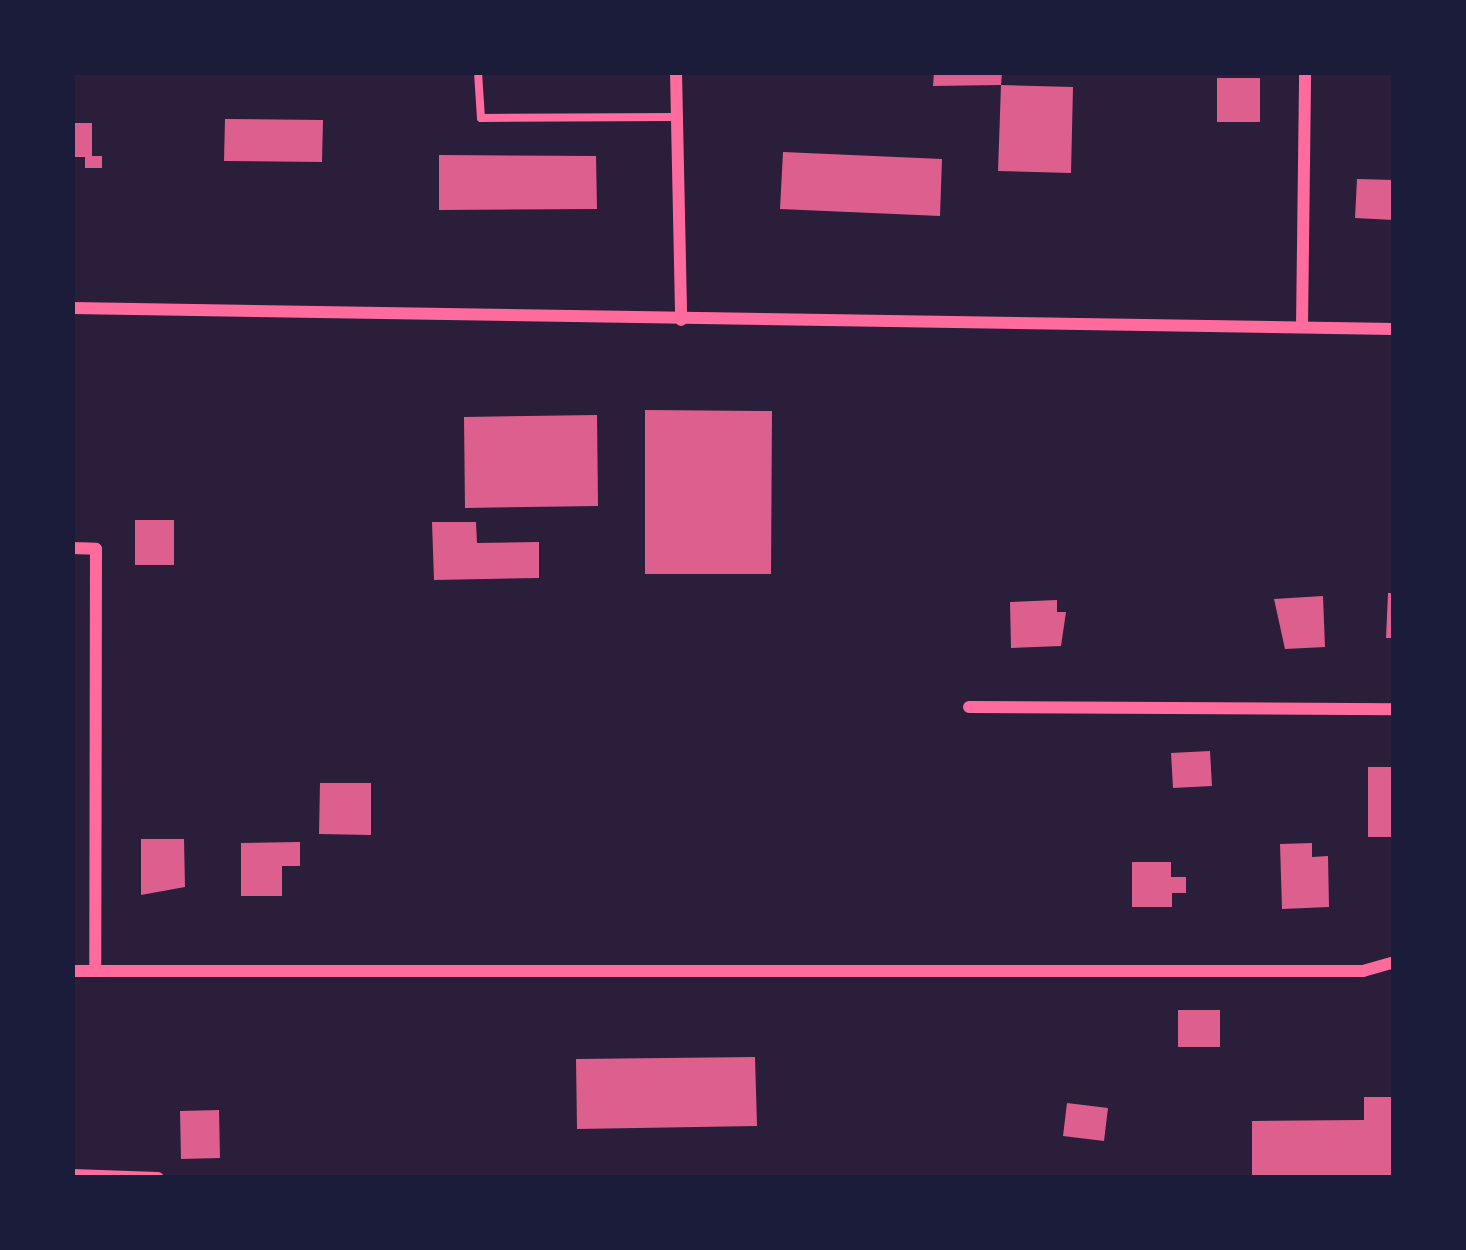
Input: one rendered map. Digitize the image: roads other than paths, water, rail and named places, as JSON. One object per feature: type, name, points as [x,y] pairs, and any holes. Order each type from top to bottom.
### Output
[{"type":"street","points":[[676,72],[681,320]]},
{"type":"street","points":[[1302,327],[1305,72]]},
{"type":"street","points":[[72,308],[1394,328]]},
{"type":"street","points":[[72,548],[96,549],[95,971]]},
{"type":"street","points":[[969,707],[1394,709]]},
{"type":"street","points":[[72,971],[1363,971],[1394,962]]},
{"type":"street","points":[[72,1175],[158,1178]]},
{"type":"lane","points":[[478,72],[481,118],[677,117]]}]
